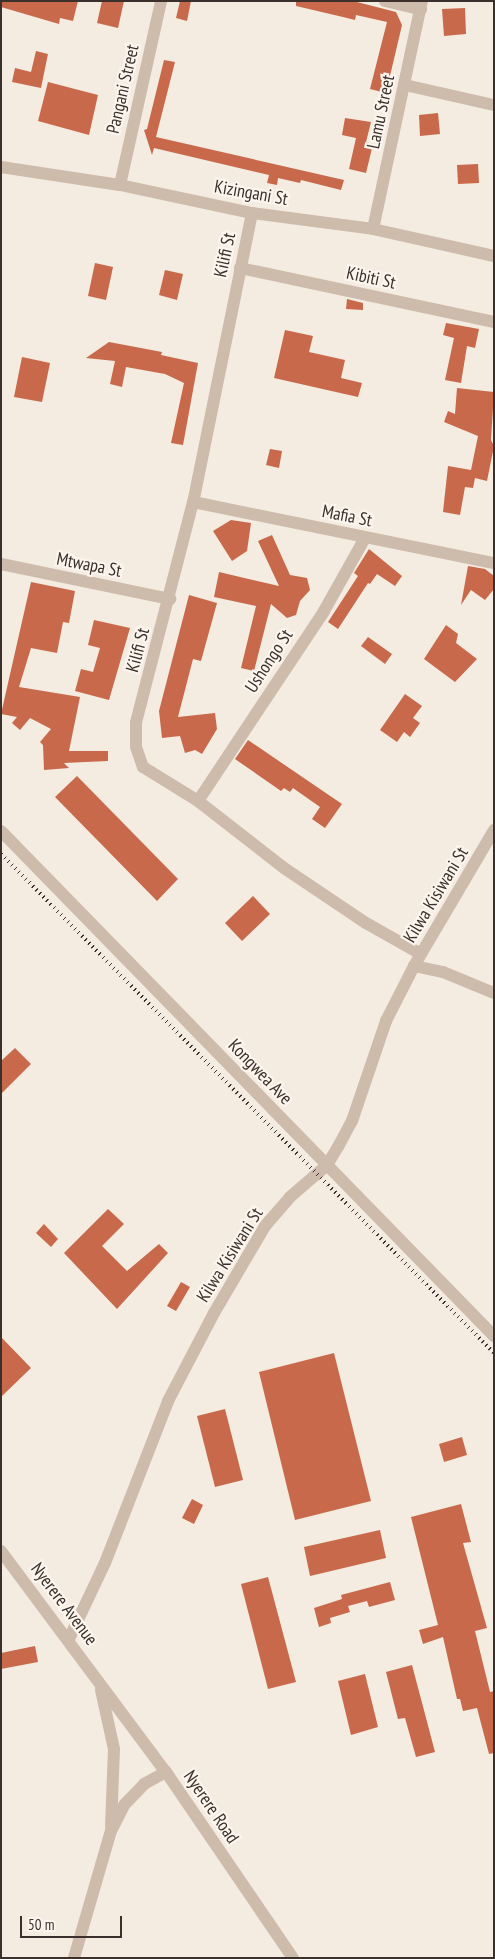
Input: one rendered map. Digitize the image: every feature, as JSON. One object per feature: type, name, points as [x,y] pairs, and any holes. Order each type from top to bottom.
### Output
[{"type":"street","name":"Pangani Street","points":[[120,185],[161,1]]},
{"type":"street","points":[[385,1],[422,5]]},
{"type":"street","name":"Lamu Street","points":[[373,229],[422,5]]},
{"type":"street","points":[[405,85],[494,106]]},
{"type":"street","name":"Kizingani St","points":[[1,167],[120,185],[252,212],[373,229],[494,256]]},
{"type":"street","name":"Kilifi St","points":[[252,212],[193,502],[170,599],[136,723],[136,747],[143,767],[198,801],[284,868],[366,923],[421,954]]},
{"type":"street","name":"Kibiti St","points":[[240,268],[494,322]]},
{"type":"street","name":"Mafia St","points":[[193,502],[494,563]]},
{"type":"street","name":"Ushongo St","points":[[198,801],[324,611],[365,538]]},
{"type":"street","name":"Mtwapa St","points":[[1,564],[170,599]]},
{"type":"street","name":"Kilwa Kisiwani St","points":[[69,1638],[105,1564],[168,1401],[214,1313],[265,1226],[290,1197],[327,1165],[352,1121],[386,1021],[414,966],[494,830]]},
{"type":"street","name":"Kongwea Ave","points":[[1,831],[494,1336]]},
{"type":"street","points":[[414,966],[443,972],[494,993]]},
{"type":"street","name":"Nyerere Avenue","points":[[1,1551],[98,1678]]},
{"type":"street","points":[[98,1678],[108,1712],[114,1749],[111,1832]]},
{"type":"street","name":"Nyerere Road","points":[[98,1678],[166,1772],[294,1958]]},
{"type":"street","points":[[74,1958],[111,1832],[125,1804],[135,1792],[166,1772]]},
{"type":"building","points":[[1,1],[78,1],[73,21],[60,18],[59,24],[1,7]]},
{"type":"building","points":[[102,1],[124,1],[118,28],[97,23]]},
{"type":"building","points":[[180,1],[191,1],[187,21],[176,18]]},
{"type":"building","points":[[296,1],[353,1],[396,12],[402,25],[386,93],[370,89],[387,22],[356,15],[355,20],[296,6]]},
{"type":"building","points":[[465,8],[466,34],[444,36],[442,9]]},
{"type":"building","points":[[36,51],[48,54],[41,88],[12,82],[15,68],[31,72]]},
{"type":"building","points":[[164,60],[175,62],[156,137],[344,180],[341,190],[301,180],[300,183],[278,178],[277,185],[267,183],[269,175],[154,148],[152,155],[144,130],[147,129]]},
{"type":"building","points":[[48,82],[98,95],[89,135],[38,121]]},
{"type":"building","points":[[438,113],[440,134],[420,136],[419,115]]},
{"type":"building","points":[[345,118],[371,122],[366,142],[373,144],[366,173],[349,169],[356,138],[342,135]]},
{"type":"building","points":[[478,164],[479,183],[458,184],[457,165]]},
{"type":"building","points":[[95,263],[113,267],[106,300],[88,296]]},
{"type":"building","points":[[165,270],[183,274],[177,300],[159,295]]},
{"type":"building","points":[[347,299],[363,303],[363,310],[346,309]]},
{"type":"building","points":[[446,323],[479,329],[475,348],[467,346],[461,383],[445,380],[454,338],[443,335]]},
{"type":"building","points":[[285,330],[313,336],[309,352],[345,360],[341,378],[362,383],[358,397],[274,378]]},
{"type":"building","points":[[109,342],[162,352],[161,355],[198,363],[183,445],[171,443],[184,383],[165,374],[126,367],[122,387],[110,384],[115,361],[86,358]]},
{"type":"building","points":[[22,357],[50,363],[42,402],[14,397]]},
{"type":"building","points":[[457,388],[494,392],[491,440],[494,446],[487,481],[475,478],[473,488],[465,487],[460,515],[443,512],[448,466],[471,470],[478,436],[444,422],[448,411],[455,414]]},
{"type":"building","points":[[270,449],[282,451],[279,468],[266,465]]},
{"type":"building","points":[[231,520],[251,523],[247,551],[232,561],[213,531]]},
{"type":"building","points":[[272,535],[290,575],[307,578],[310,590],[300,601],[296,615],[287,618],[271,604],[254,671],[241,668],[256,606],[214,597],[219,572],[279,586],[258,541]]},
{"type":"building","points":[[369,549],[402,576],[395,586],[377,574],[370,584],[368,583],[338,629],[328,622],[358,576],[354,573]]},
{"type":"building","points":[[468,566],[485,569],[494,576],[494,589],[485,600],[471,590],[461,605]]},
{"type":"building","points":[[31,582],[75,591],[69,623],[63,622],[57,653],[31,648],[19,687],[80,697],[69,751],[108,751],[108,761],[64,763],[69,768],[44,770],[43,745],[40,742],[51,729],[30,718],[20,730],[12,723],[17,717],[1,714]]},
{"type":"building","points":[[189,595],[217,603],[201,661],[193,659],[178,717],[215,713],[217,729],[202,754],[195,750],[185,753],[180,736],[162,738],[159,711]]},
{"type":"building","points":[[94,620],[130,628],[109,700],[75,691],[81,669],[93,672],[100,648],[88,645]]},
{"type":"building","points":[[446,625],[458,634],[456,643],[477,659],[455,682],[424,659]]},
{"type":"building","points":[[368,637],[392,654],[385,664],[361,646]]},
{"type":"building","points":[[405,694],[422,706],[413,718],[420,723],[410,737],[404,732],[397,742],[380,730]]},
{"type":"building","points":[[248,740],[342,804],[325,828],[312,819],[320,807],[293,788],[290,792],[284,788],[281,791],[235,759]]},
{"type":"building","points":[[77,776],[178,879],[157,901],[55,797]]},
{"type":"building","points":[[253,896],[270,914],[242,941],[225,923]]},
{"type":"building","points":[[15,1048],[31,1064],[1,1094],[1,1061]]},
{"type":"building","points":[[108,1209],[124,1224],[102,1246],[127,1271],[159,1244],[168,1253],[117,1309],[64,1253]]},
{"type":"building","points":[[44,1224],[58,1239],[51,1247],[36,1233]]},
{"type":"building","points":[[181,1282],[190,1287],[176,1311],[167,1306]]},
{"type":"building","points":[[1,1337],[31,1368],[1,1397]]},
{"type":"building","points":[[334,1353],[371,1501],[295,1520],[259,1372]]},
{"type":"building","points":[[225,1409],[243,1480],[215,1487],[197,1416]]},
{"type":"building","points":[[462,1437],[467,1455],[444,1462],[439,1444]]},
{"type":"building","points":[[192,1499],[203,1505],[194,1524],[182,1518]]},
{"type":"building","points":[[461,1504],[471,1542],[463,1543],[487,1628],[475,1631],[490,1692],[494,1691],[494,1753],[489,1754],[477,1708],[463,1711],[460,1699],[457,1699],[443,1637],[423,1644],[419,1630],[438,1625],[411,1517]]},
{"type":"building","points":[[380,1530],[386,1558],[310,1576],[304,1547]]},
{"type":"building","points":[[268,1577],[296,1682],[268,1689],[241,1584]]},
{"type":"building","points":[[390,1582],[395,1600],[369,1607],[367,1601],[348,1606],[350,1612],[330,1618],[331,1623],[319,1627],[314,1608],[342,1599],[341,1595]]},
{"type":"building","points":[[35,1646],[38,1662],[1,1669],[1,1653]]},
{"type":"building","points":[[412,1665],[435,1752],[416,1757],[405,1718],[398,1719],[386,1672]]},
{"type":"building","points":[[365,1674],[378,1727],[351,1735],[338,1681]]},
{"type":"railway","points":[[1,854],[494,1353]]}]
